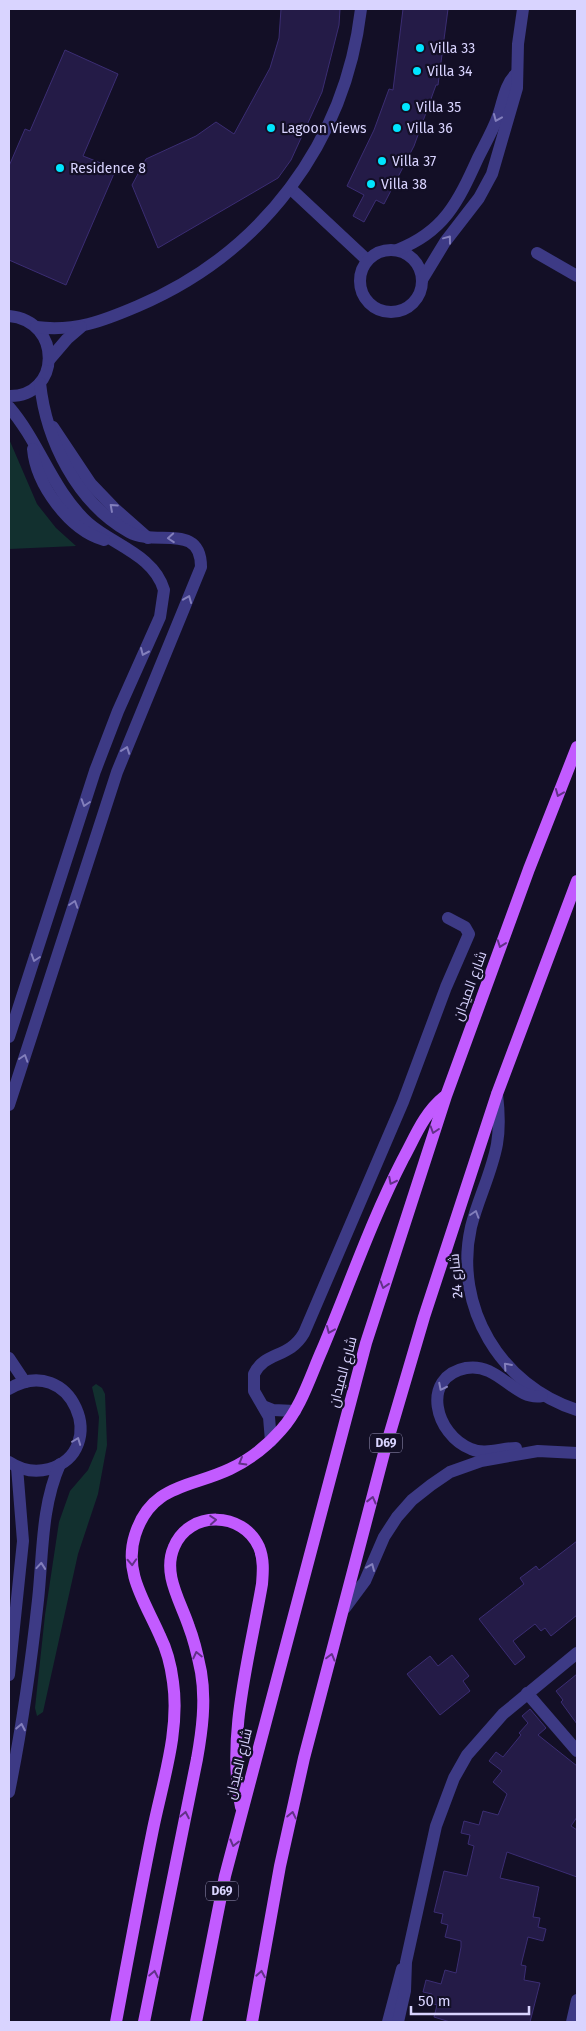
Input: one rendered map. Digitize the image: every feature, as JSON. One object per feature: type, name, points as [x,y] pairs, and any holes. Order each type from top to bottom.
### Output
[{"type":"main road","name":"شارع الميدان","points":[[196,2022],[226,1876],[242,1811],[366,1343],[446,1096],[529,869],[577,747]]},
{"type":"main road","name":"D69","points":[[252,2022],[280,1866],[304,1758],[384,1453],[424,1317],[497,1094],[577,881]]},
{"type":"main road","points":[[116,2022],[169,1757],[175,1712],[173,1680],[166,1653],[134,1580],[131,1551],[135,1535],[148,1510],[168,1492],[180,1485],[229,1469],[247,1460],[271,1440],[294,1411],[333,1324],[371,1223],[423,1120],[446,1096]]},
{"type":"main road","points":[[144,2022],[197,1759],[202,1720],[201,1674],[197,1651],[171,1576],[170,1561],[174,1546],[183,1534],[196,1524],[210,1520],[226,1520],[244,1528],[256,1542],[262,1559],[262,1584],[235,1747],[236,1783],[242,1811]]},
{"type":"street","points":[[9,316],[23,319],[36,326],[54,328],[81,327],[150,301],[182,285],[214,264],[238,244],[290,188],[323,138],[345,88],[357,40],[361,9]]},
{"type":"street","points":[[422,280],[445,242],[479,198],[492,174],[518,84],[516,74],[523,9]]},
{"type":"street","points":[[397,250],[412,258],[421,272],[420,294],[411,305],[400,311],[380,311],[369,304],[362,295],[360,274],[367,260],[380,251],[397,250],[420,240],[434,230],[454,206],[497,119],[509,81],[516,74]]},
{"type":"street","points":[[290,188],[367,260]]},
{"type":"street","points":[[537,253],[577,276]]},
{"type":"street","points":[[9,396],[28,392],[40,383],[48,368],[48,346],[36,326]]},
{"type":"street","points":[[49,360],[67,339],[81,327]]},
{"type":"street","points":[[9,1104],[117,772],[201,567],[198,550],[185,539],[174,537],[150,539],[131,534],[108,517],[72,476],[59,453],[47,422],[40,383]]},
{"type":"street","points":[[9,407],[32,438],[36,467],[78,527],[92,536],[116,543],[149,564],[162,584],[164,601],[160,617],[118,711],[96,772],[9,1037]]},
{"type":"street","points":[[47,422],[61,436],[81,471],[96,490],[150,539]]},
{"type":"street","points":[[53,489],[72,476]]},
{"type":"street","points":[[271,1440],[272,1428],[263,1406],[254,1391],[254,1374],[257,1368],[267,1359],[282,1354],[295,1346],[304,1332],[403,1102],[446,987],[469,934],[465,927],[448,918]]},
{"type":"street","name":"شارع 24","points":[[497,1094],[500,1121],[497,1144],[468,1244],[469,1281],[478,1317],[492,1347],[513,1372],[544,1396],[577,1410]]},
{"type":"street","points":[[9,1358],[25,1382]]},
{"type":"street","points":[[544,1396],[525,1394],[502,1377],[479,1367],[466,1368],[453,1373],[444,1380],[438,1395],[439,1419],[446,1430],[464,1446],[478,1451],[519,1448],[577,1453]]},
{"type":"street","points":[[9,1390],[34,1380],[54,1384],[69,1396],[75,1404],[81,1423],[80,1432],[73,1451],[60,1464],[43,1471],[13,1465],[22,1516],[22,1558],[9,1675]]},
{"type":"street","points":[[263,1406],[284,1412],[294,1411]]},
{"type":"street","points":[[344,1608],[365,1580],[384,1537],[412,1500],[450,1472],[481,1461],[538,1451]]},
{"type":"street","points":[[9,1792],[32,1656],[46,1509],[51,1486],[60,1464]]},
{"type":"street","points":[[398,2022],[405,1991],[406,1962],[436,1826],[454,1778],[467,1755],[482,1735],[527,1692],[577,1653]]},
{"type":"street","points":[[527,1692],[577,1750]]},
{"type":"street","points":[[388,2022],[398,1980],[406,1962]]},
{"type":"street","points":[[572,2022],[577,2000]]},
{"type":"green space","points":[[9,439],[37,504],[56,528],[76,546],[9,549]]},
{"type":"green space","points":[[96,1384],[102,1388],[105,1394],[107,1445],[98,1494],[78,1554],[43,1712],[37,1716],[35,1708],[45,1615],[59,1522],[70,1491],[88,1470],[97,1449],[99,1417],[92,1387]]},
{"type":"building","name":"Lagoon Views","points":[[281,9],[340,9],[339,25],[322,92],[291,160],[278,178],[158,248],[132,185],[146,159],[196,136],[216,122],[234,134],[270,68],[279,38]]},
{"type":"building","points":[[403,9],[448,9],[438,85],[436,85],[414,146],[384,204],[376,200],[364,222],[353,216],[364,195],[347,186],[374,130],[389,89],[393,90]]},
{"type":"building","name":"Residence 8","points":[[65,50],[118,74],[83,156],[116,169],[66,285],[9,260],[9,166],[25,129],[30,131]]},
{"type":"building","points":[[577,1541],[577,1615],[551,1636],[545,1628],[541,1631],[535,1624],[513,1641],[525,1657],[515,1665],[479,1619],[524,1584],[520,1578],[536,1566],[539,1570]]},
{"type":"building","points":[[452,1655],[469,1676],[463,1681],[470,1691],[440,1715],[407,1674],[430,1656],[438,1666]]},
{"type":"building","points":[[577,1674],[577,1724],[561,1702],[563,1700],[556,1691]]},
{"type":"building","points":[[530,1709],[546,1728],[538,1735],[577,1766],[577,1817],[571,1826],[577,1830],[577,1877],[507,1852],[500,1878],[539,1887],[533,1917],[540,1918],[538,1927],[546,1929],[543,1941],[528,1937],[521,1965],[526,1966],[524,1980],[540,1983],[530,2022],[450,2022],[434,2017],[437,2005],[430,2003],[432,1994],[423,1992],[426,1980],[441,1984],[445,1970],[456,1973],[461,1947],[461,1941],[445,1937],[448,1925],[441,1923],[443,1914],[434,1912],[444,1871],[467,1876],[474,1846],[468,1844],[470,1835],[461,1833],[464,1821],[479,1825],[483,1811],[498,1815],[507,1794],[493,1782],[502,1771],[489,1761],[496,1752],[503,1757],[521,1735],[519,1733],[528,1723],[522,1716]]},
{"type":"place","name":"Villa 33","points":[[420,48]]},
{"type":"place","name":"Villa 34","points":[[417,71]]},
{"type":"place","name":"Villa 35","points":[[406,107]]},
{"type":"place","name":"Lagoon Views","points":[[271,128]]},
{"type":"place","name":"Villa 36","points":[[397,128]]},
{"type":"place","name":"Villa 37","points":[[382,161]]},
{"type":"place","name":"Residence 8","points":[[60,168]]},
{"type":"place","name":"Villa 38","points":[[371,184]]}]
